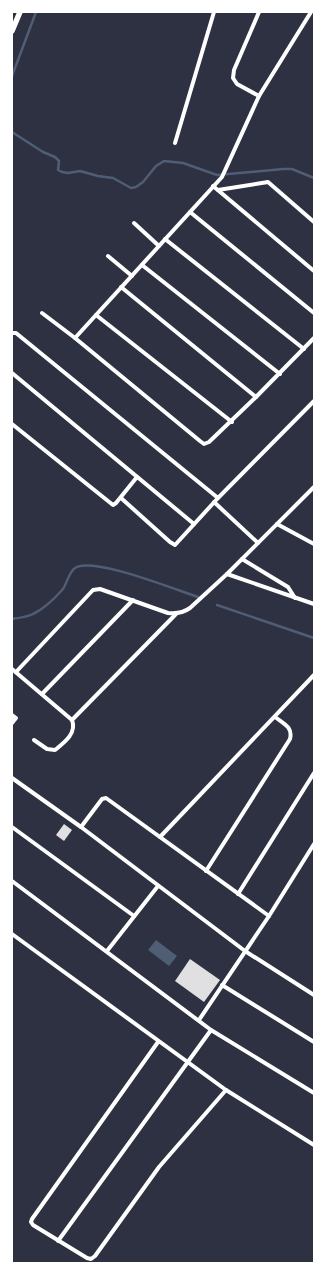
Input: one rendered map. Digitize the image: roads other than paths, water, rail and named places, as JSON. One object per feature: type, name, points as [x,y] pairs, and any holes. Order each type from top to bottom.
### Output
[{"type":"main road","points":[[12,30],[20,12]]},
{"type":"street","points":[[175,143],[214,12]]},
{"type":"street","points":[[259,96],[237,84],[233,78],[234,70],[260,12]]},
{"type":"street","points":[[75,338],[222,177],[259,96],[311,12]]},
{"type":"street","points":[[218,190],[268,182],[314,222]]},
{"type":"street","points":[[213,186],[314,271]]},
{"type":"street","points":[[190,212],[314,313]]},
{"type":"street","points":[[134,223],[159,246]]},
{"type":"street","points":[[165,239],[304,349]]},
{"type":"street","points":[[108,256],[132,276]]},
{"type":"street","points":[[142,264],[280,374]]},
{"type":"street","points":[[121,287],[256,397]]},
{"type":"street","points":[[42,313],[75,338],[204,444],[209,442],[232,422],[314,338]]},
{"type":"street","points":[[96,315],[232,422]]},
{"type":"street","points":[[12,333],[16,333],[216,500],[258,543]]},
{"type":"street","points":[[12,373],[194,524]]},
{"type":"street","points":[[121,498],[173,544],[177,544],[216,500],[314,401]]},
{"type":"street","points":[[12,424],[110,504],[113,505],[121,498],[137,478]]},
{"type":"street","points":[[16,672],[93,590],[100,589],[168,613],[176,614],[190,608],[227,574],[314,488]]},
{"type":"street","points":[[277,524],[314,544]]},
{"type":"street","points":[[242,559],[288,587],[295,598]]},
{"type":"street","points":[[227,574],[314,604]]},
{"type":"street","points":[[42,694],[133,600]]},
{"type":"street","points":[[72,720],[176,614]]},
{"type":"street","points":[[12,669],[72,720],[74,729],[65,742],[55,750],[47,749],[34,740]]},
{"type":"street","points":[[160,837],[314,675]]},
{"type":"street","points":[[12,715],[16,718],[12,723]]},
{"type":"street","points":[[206,871],[290,739],[292,734],[290,729],[275,717]]},
{"type":"street","points":[[238,894],[314,773]]},
{"type":"street","points":[[12,778],[81,827],[245,951],[314,995]]},
{"type":"street","points":[[81,827],[102,799],[106,798],[269,916]]},
{"type":"street","points":[[12,827],[134,916]]},
{"type":"street","points":[[198,1020],[269,916],[314,844]]},
{"type":"street","points":[[12,881],[212,1030],[314,1093]]},
{"type":"street","points":[[107,951],[158,886]]},
{"type":"street","points":[[12,934],[158,1042],[226,1090],[314,1144]]},
{"type":"street","points":[[222,985],[314,1042]]},
{"type":"street","points":[[58,1241],[187,1062],[212,1030]]},
{"type":"street","points":[[158,1042],[32,1219],[31,1222],[33,1225],[91,1259],[95,1256],[159,1167],[226,1090]]},
{"type":"water","points":[[156,940],[177,956],[169,966],[148,950]]},
{"type":"waterway","points":[[12,76],[36,12]]},
{"type":"waterway","points":[[12,132],[43,152],[55,157],[59,161],[58,170],[62,172],[68,173],[80,171],[113,178],[131,188],[136,187],[143,182],[156,166],[164,161],[183,163],[217,175],[292,169],[314,178]]},
{"type":"waterway","points":[[12,619],[28,616],[41,609],[53,600],[63,589],[73,570],[84,566],[98,566],[135,575],[198,597]]},
{"type":"waterway","points":[[217,605],[314,638]]}]
